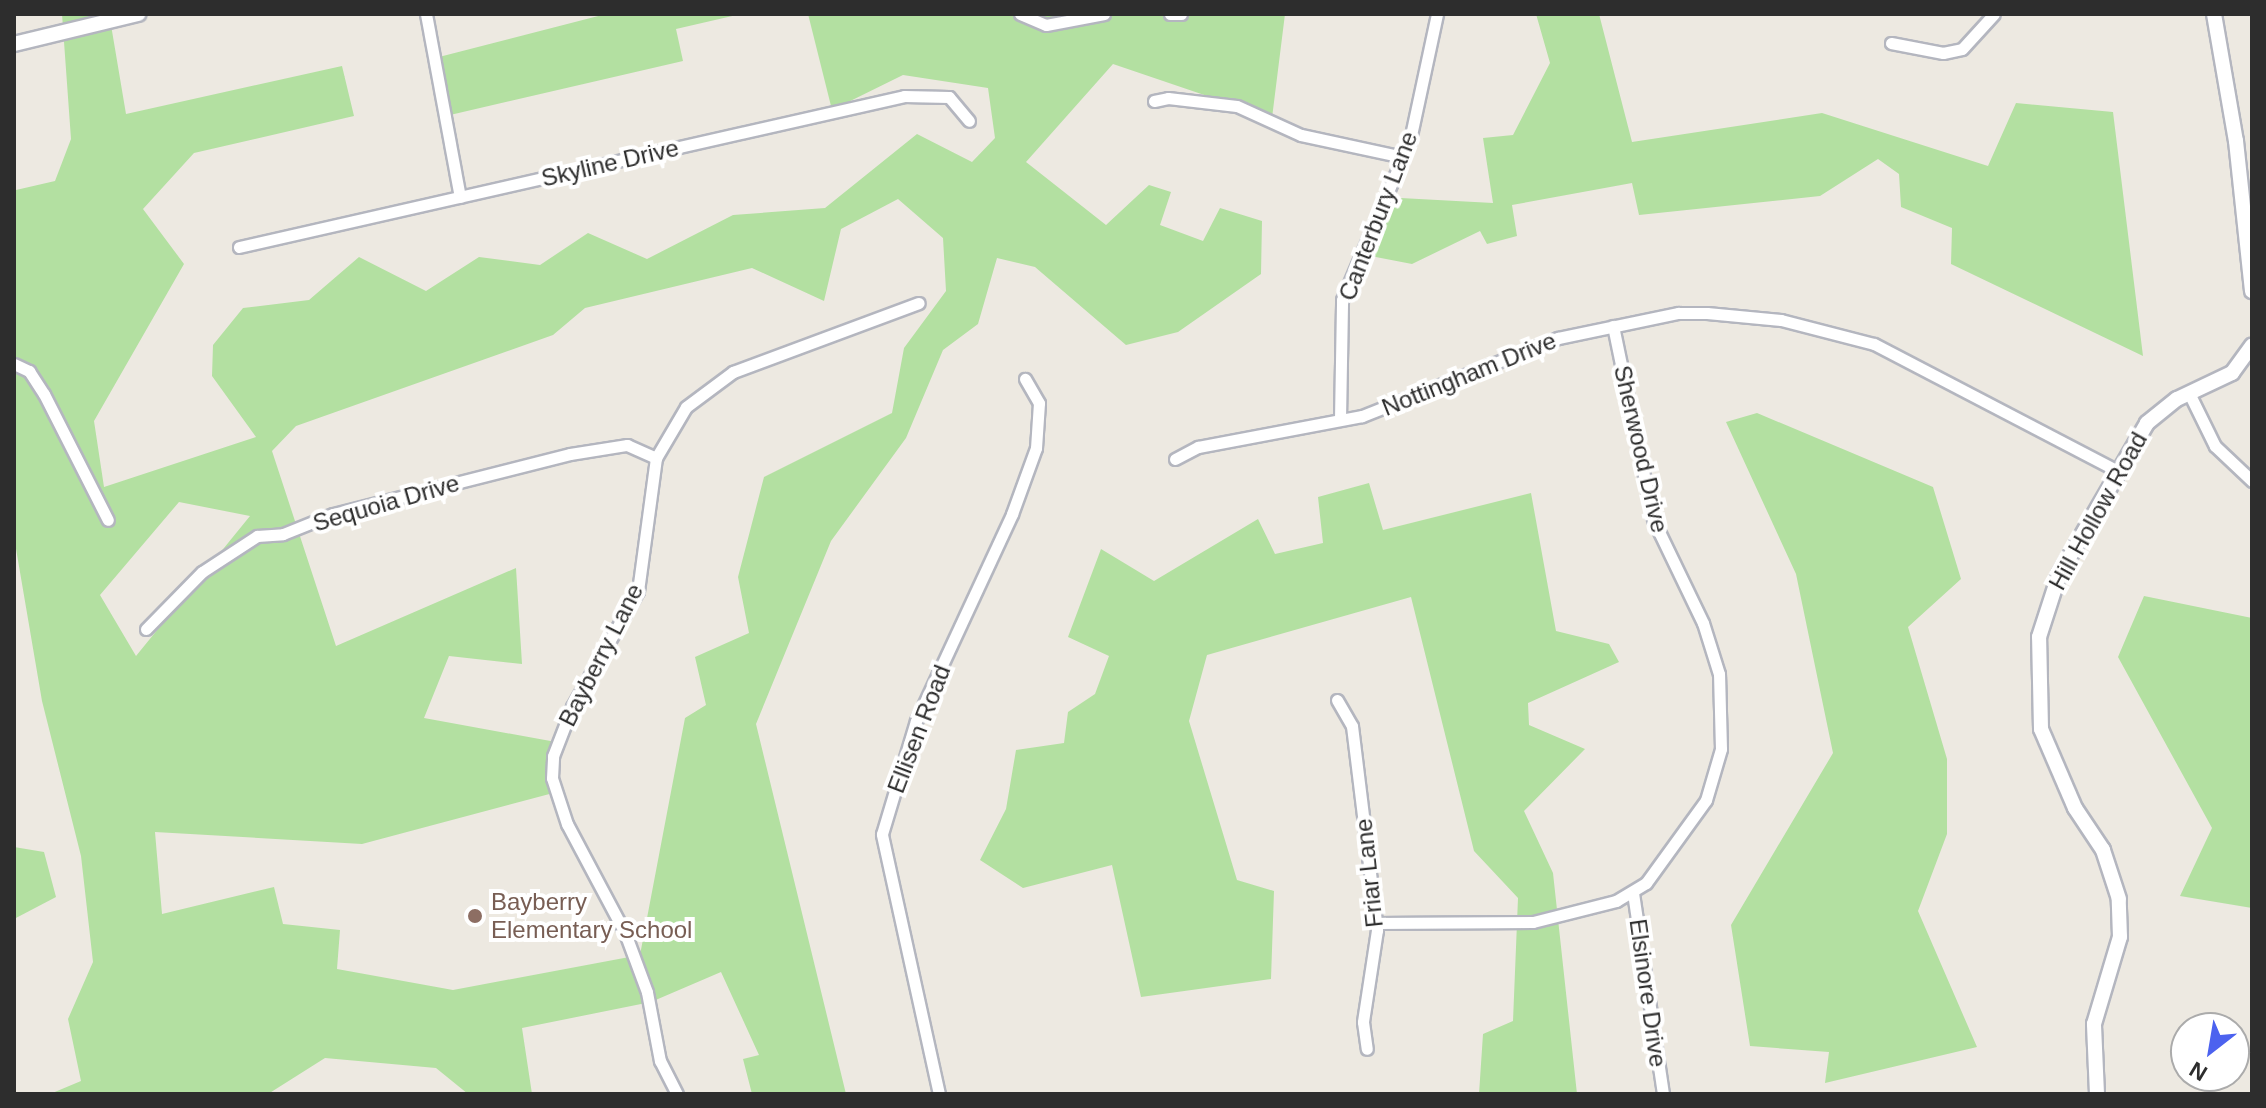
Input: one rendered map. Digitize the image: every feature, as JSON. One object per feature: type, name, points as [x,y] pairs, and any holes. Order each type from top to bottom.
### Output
[{"type":"street","points":[[14,44],[138,14]]},
{"type":"street","points":[[426,14],[460,197]]},
{"type":"street","points":[[1020,14],[1046,25],[1104,14]]},
{"type":"street","points":[[1170,14],[1181,14]]},
{"type":"street","name":"Canterbury Lane","points":[[1340,419],[1337,376],[1342,300],[1404,157],[1437,14]]},
{"type":"street","points":[[1891,43],[1943,53],[1962,49],[1994,14]]},
{"type":"street","points":[[2214,14],[2236,141],[2252,291]]},
{"type":"street","name":"Skyline Drive","points":[[239,247],[904,96],[949,97],[969,121]]},
{"type":"street","points":[[1154,101],[1168,98],[1237,106],[1301,135],[1404,157]]},
{"type":"street","name":"Bayberry Lane","points":[[677,1094],[660,1061],[647,992],[625,933],[567,824],[551,767],[572,707],[638,591],[656,458],[686,407],[720,380],[919,303]]},
{"type":"street","name":"Nottingham Drive","points":[[1175,459],[1198,447],[1404,403],[1536,345],[1613,326],[1707,313],[1781,320],[1874,344],[2118,471]]},
{"type":"street","name":"Sherwood Drive","points":[[1376,923],[1533,922],[1570,917],[1633,893],[1673,852],[1706,800],[1717,768],[1722,717],[1714,651],[1653,519],[1613,326]]},
{"type":"street","name":"Hill Hollow Road","points":[[2097,1094],[2094,1024],[2120,937],[2119,899],[2103,850],[2052,762],[2041,729],[2036,668],[2042,624],[2059,575],[2147,423],[2189,393],[2232,373],[2252,345]]},
{"type":"street","points":[[14,364],[29,371],[44,394],[108,520]]},
{"type":"street","name":"Ellisen Road","points":[[939,1094],[882,834],[916,721],[1012,514],[1036,448],[1039,403],[1025,379]]},
{"type":"street","points":[[2189,393],[2215,446],[2252,481]]},
{"type":"street","name":"Sequoia Drive","points":[[146,629],[185,586],[257,536],[283,534],[333,514],[570,454],[627,445],[656,458]]},
{"type":"street","name":"Friar Lane","points":[[1337,700],[1352,726],[1376,923],[1363,1022],[1367,1049]]},
{"type":"street","name":"Elsinore Drive","points":[[1633,893],[1663,1094]]},
{"type":"green space","points":[[62,14],[130,14],[110,19],[126,114],[342,66],[354,116],[194,153],[143,209],[184,264],[94,421],[104,487],[256,437],[212,376],[213,345],[243,308],[309,300],[359,257],[426,291],[479,257],[540,265],[588,233],[647,259],[733,215],[825,208],[917,134],[972,162],[995,138],[988,88],[903,75],[832,110],[808,14],[1285,14],[1272,118],[1113,64],[1026,162],[1106,225],[1149,185],[1171,192],[1160,225],[1203,241],[1220,208],[1262,221],[1261,274],[1178,332],[1126,345],[1035,267],[997,258],[978,324],[943,350],[906,438],[831,541],[756,724],[846,1094],[752,1094],[743,1059],[759,1055],[721,972],[651,1002],[522,1028],[532,1094],[468,1094],[436,1068],[325,1058],[268,1094],[50,1094],[81,1081],[68,1019],[93,962],[81,856],[42,701],[14,537],[14,184],[16,190],[55,181],[71,139]],"holes":[[[898,199],[943,238],[946,291],[904,348],[892,413],[764,477],[738,577],[749,633],[695,657],[706,705],[685,718],[640,955],[453,990],[337,969],[340,930],[283,924],[274,887],[162,914],[155,832],[362,844],[557,792],[556,742],[424,718],[449,656],[522,664],[516,568],[336,646],[272,451],[296,426],[553,335],[585,308],[752,268],[824,301],[841,229]],[[179,502],[250,516],[136,656],[100,595]]]},
{"type":"green space","points":[[606,14],[741,14],[676,29],[683,61],[450,115],[439,57]]},
{"type":"green space","points":[[1536,14],[1599,14],[1632,142],[1822,113],[1988,166],[2016,103],[2113,112],[2143,356],[1951,264],[1952,228],[1901,207],[1899,174],[1878,159],[1820,196],[1639,215],[1632,183],[1512,205],[1517,236],[1487,244],[1480,231],[1412,264],[1355,253],[1382,197],[1493,203],[1483,138],[1513,135],[1550,63]]},
{"type":"green space","points":[[1757,413],[1933,487],[1961,579],[1908,627],[1947,759],[1947,834],[1918,911],[1977,1047],[1825,1083],[1829,1052],[1750,1046],[1731,925],[1833,753],[1796,574],[1726,422]]},
{"type":"green space","points":[[1369,483],[1383,530],[1531,493],[1556,631],[1609,644],[1619,662],[1528,703],[1529,725],[1585,749],[1524,811],[1553,873],[1577,1094],[1479,1094],[1483,1034],[1513,1021],[1518,898],[1474,851],[1411,597],[1207,655],[1189,721],[1237,880],[1274,891],[1271,979],[1141,997],[1112,865],[1023,888],[980,860],[1006,809],[1016,750],[1064,743],[1068,712],[1095,694],[1109,656],[1068,637],[1101,549],[1154,581],[1258,519],[1275,554],[1323,543],[1318,497]]},
{"type":"green space","points":[[2144,596],[2252,618],[2252,908],[2180,896],[2212,828],[2118,657]]},
{"type":"green space","points":[[14,847],[44,852],[56,897],[14,919]]},
{"type":"place","name":"Bayberry Elementary School","points":[[475,916]]}]
